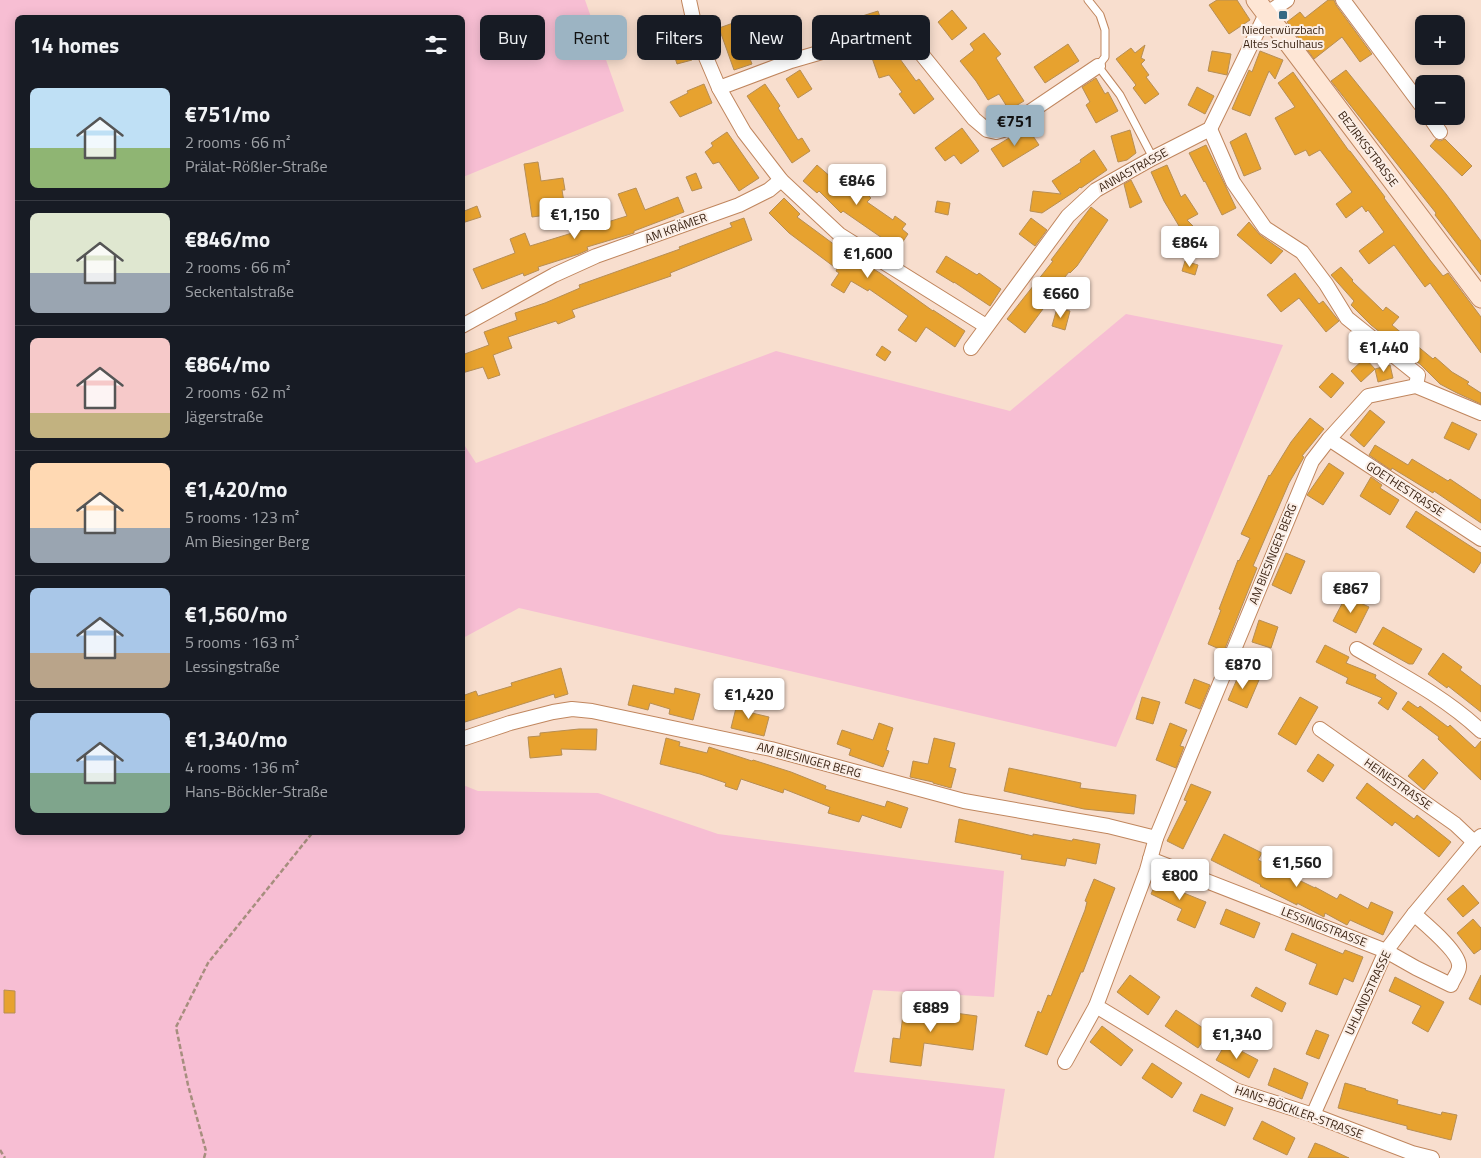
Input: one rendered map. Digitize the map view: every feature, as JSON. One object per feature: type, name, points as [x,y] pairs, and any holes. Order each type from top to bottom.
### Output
[{"type":"main road","name":"BEZIRKSSTRASSE","points":[[1261,7],[1481,298]]},
{"type":"street","points":[[689,0],[702,47],[719,88],[744,132],[781,180],[840,235],[986,326]]},
{"type":"street","points":[[1287,0],[1261,7],[1210,129],[1233,182],[1265,228],[1302,252],[1348,318],[1418,375],[1416,386],[1481,413]]},
{"type":"street","points":[[1344,0],[1415,97]]},
{"type":"street","points":[[719,88],[799,59],[877,36],[891,36],[905,40],[919,51],[974,119],[987,130],[996,132],[1004,130],[1098,66]]},
{"type":"street","points":[[1435,125],[1440,132]]},
{"type":"street","name":"ANNASTRASSE","points":[[971,348],[1068,216],[1096,190],[1210,129]]},
{"type":"street","name":"AM KRÄMER","points":[[465,324],[561,272],[596,256],[739,205],[769,190],[781,180]]},
{"type":"street","name":"AM BIESINGER BERG","points":[[1150,860],[1156,838],[1312,462],[1329,439],[1368,396],[1416,386]]},
{"type":"street","name":"GOETHESTRASSE","points":[[1329,439],[1481,539]]},
{"type":"street","points":[[1357,649],[1419,685],[1464,715],[1481,731]]},
{"type":"street","name":"AM BIESINGER BERG","points":[[465,738],[510,723],[553,712],[572,709],[592,711],[771,749],[964,801],[1108,826],[1156,838]]},
{"type":"street","name":"HEINESTRASSE","points":[[1320,729],[1478,839]]},
{"type":"street","name":"UHLANDSTRASSE","points":[[1313,1115],[1386,951],[1414,914],[1478,839]]},
{"type":"street","points":[[1065,1062],[1096,1006],[1150,860]]},
{"type":"street","name":"LESSINGSTRASSE","points":[[1150,860],[1386,951],[1416,968],[1451,984],[1460,966],[1458,958],[1441,938],[1414,914]]},
{"type":"street","name":"HANS-BÖCKLER-STRASSE","points":[[1096,1006],[1235,1090],[1313,1115],[1412,1154],[1432,1158]]},
{"type":"lane","points":[[1088,0],[1100,15],[1105,30],[1105,57],[1098,66],[1120,95],[1153,158]]},
{"type":"path","points":[[204,1158],[206,1151],[188,1085],[176,1028],[208,963],[311,835]]},
{"type":"path","points":[[0,1150],[5,1158]]},
{"type":"shaded area","points":[[0,0],[585,0],[590,15],[555,15],[555,60],[606,60],[624,111],[465,176],[465,15],[15,15],[15,835],[321,835],[319,838],[321,835],[465,835],[465,786],[478,791],[598,793],[718,834],[1004,871],[994,997],[873,990],[854,1072],[1005,1089],[994,1158],[0,1158]]},
{"type":"shaded area","points":[[1126,314],[1283,345],[1116,747],[519,608],[465,637],[465,446],[476,463],[776,351],[1010,411]]},
{"type":"building","points":[[1217,0],[1237,0],[1250,20],[1229,34],[1209,5]]},
{"type":"building","points":[[1328,0],[1334,0],[1372,54],[1360,62],[1342,37],[1314,59],[1287,22],[1300,12],[1305,18]]},
{"type":"building","points":[[952,10],[967,28],[952,40],[938,22]]},
{"type":"building","points":[[878,11],[879,15],[865,15]]},
{"type":"building","points":[[731,24],[731,60],[750,60],[752,64],[734,70],[721,34],[721,27]]},
{"type":"building","points":[[984,33],[1001,54],[996,58],[1024,101],[1009,110],[999,94],[988,100],[960,61],[974,50],[970,44]]},
{"type":"building","points":[[1068,44],[1079,61],[1045,83],[1034,67]]},
{"type":"building","points":[[1145,45],[1141,58],[1145,60],[1141,64],[1149,75],[1146,77],[1159,94],[1145,104],[1133,88],[1136,85],[1116,59],[1131,48],[1135,53]]},
{"type":"building","points":[[1212,51],[1231,54],[1227,75],[1208,71]]},
{"type":"building","points":[[1260,51],[1283,60],[1275,79],[1269,71],[1250,116],[1232,109],[1249,70],[1252,72]]},
{"type":"building","points":[[676,60],[692,60],[677,64]]},
{"type":"building","points":[[873,60],[901,60],[916,81],[919,79],[934,99],[914,114],[899,94],[902,92],[889,75],[879,78]]},
{"type":"building","points":[[800,70],[812,89],[798,98],[786,79]]},
{"type":"building","points":[[1346,70],[1446,194],[1481,241],[1481,275],[1435,215],[1436,213],[1331,81]]},
{"type":"building","points":[[1293,72],[1430,260],[1443,276],[1448,273],[1481,317],[1481,353],[1430,283],[1425,287],[1394,245],[1369,264],[1359,251],[1384,232],[1368,210],[1366,212],[1362,206],[1346,218],[1336,204],[1352,192],[1320,150],[1309,156],[1306,150],[1295,155],[1275,118],[1295,107],[1278,83]]},
{"type":"building","points":[[1096,78],[1105,94],[1108,92],[1118,111],[1096,123],[1086,105],[1090,102],[1082,87]]},
{"type":"building","points":[[704,84],[712,103],[680,117],[670,102],[688,93],[687,91]]},
{"type":"building","points":[[765,84],[780,106],[778,108],[798,140],[802,138],[810,151],[792,163],[747,96]]},
{"type":"building","points":[[1197,87],[1214,96],[1205,114],[1188,105]]},
{"type":"building","points":[[1027,127],[1039,145],[1003,167],[991,149]]},
{"type":"building","points":[[962,128],[979,151],[961,164],[954,155],[945,161],[935,148]]},
{"type":"building","points":[[1130,130],[1136,153],[1127,160],[1118,162],[1111,136]]},
{"type":"building","points":[[727,132],[759,178],[739,191],[719,162],[713,164],[705,152],[713,146],[711,143]]},
{"type":"building","points":[[1246,133],[1261,169],[1244,176],[1230,142]]},
{"type":"building","points":[[1436,139],[1440,141],[1445,139],[1472,166],[1462,176],[1430,146]]},
{"type":"building","points":[[1206,145],[1236,208],[1222,215],[1189,153]]},
{"type":"building","points":[[1094,150],[1107,170],[1042,213],[1030,211],[1033,191],[1061,194],[1052,181],[1081,162],[1080,160]]},
{"type":"building","points":[[538,162],[541,181],[563,178],[564,202],[545,205],[547,215],[532,217],[524,164]]},
{"type":"building","points":[[817,165],[840,185],[849,176],[871,198],[867,202],[893,220],[895,216],[906,224],[902,229],[908,234],[898,249],[843,211],[841,213],[819,191],[817,193],[803,181]]},
{"type":"building","points":[[1167,165],[1181,197],[1185,194],[1198,214],[1187,220],[1203,236],[1187,252],[1182,240],[1185,236],[1164,201],[1151,172]]},
{"type":"building","points":[[696,173],[702,188],[692,191],[686,177]]},
{"type":"building","points":[[1131,180],[1142,202],[1130,208],[1124,184]]},
{"type":"building","points":[[636,188],[645,210],[678,197],[684,212],[634,231],[634,233],[587,247],[588,250],[538,267],[539,270],[524,276],[523,273],[482,289],[473,269],[515,253],[510,239],[525,233],[530,246],[627,216],[618,194]]},
{"type":"building","points":[[784,198],[800,214],[797,217],[847,254],[880,273],[933,311],[965,331],[955,347],[926,327],[916,342],[898,330],[908,316],[869,289],[868,291],[851,281],[844,293],[831,285],[839,273],[836,271],[837,269],[789,233],[769,213]]},
{"type":"building","points":[[937,201],[950,203],[948,215],[935,212]]},
{"type":"building","points":[[477,206],[481,217],[465,222],[465,211]]},
{"type":"building","points":[[1091,207],[1108,220],[1077,266],[1069,272],[1043,304],[1046,305],[1025,333],[1007,319],[1053,261],[1051,260]]},
{"type":"building","points":[[744,218],[752,240],[670,273],[671,276],[572,310],[575,317],[558,324],[556,321],[508,337],[512,348],[493,355],[500,375],[488,379],[483,367],[465,372],[465,354],[489,345],[484,332],[517,320],[515,313],[580,288],[579,285],[680,249],[679,247],[732,227],[730,223]]},
{"type":"building","points":[[1031,218],[1047,230],[1035,246],[1019,234]]},
{"type":"building","points":[[1249,222],[1260,235],[1283,251],[1271,264],[1237,235]]},
{"type":"building","points":[[946,256],[977,275],[979,273],[1001,289],[990,306],[936,272]]},
{"type":"building","points":[[1185,261],[1198,265],[1195,275],[1182,271]]},
{"type":"building","points":[[1341,267],[1352,281],[1383,311],[1386,307],[1399,317],[1392,325],[1433,359],[1435,357],[1452,372],[1469,382],[1467,384],[1481,393],[1481,404],[1440,384],[1421,365],[1371,325],[1351,305],[1354,301],[1331,275]]},
{"type":"building","points":[[1295,273],[1319,304],[1323,301],[1339,321],[1326,332],[1299,298],[1281,312],[1267,295]]},
{"type":"building","points":[[1057,308],[1070,311],[1065,330],[1052,326]]},
{"type":"building","points":[[882,346],[891,352],[885,361],[876,355]]},
{"type":"building","points":[[1365,358],[1375,369],[1361,382],[1351,371]]},
{"type":"building","points":[[1390,365],[1393,378],[1378,382],[1375,369]]},
{"type":"building","points":[[1332,373],[1344,383],[1331,398],[1319,387]]},
{"type":"building","points":[[1370,410],[1385,422],[1364,447],[1350,435]]},
{"type":"building","points":[[1310,418],[1324,429],[1302,456],[1304,457],[1289,483],[1253,566],[1257,568],[1224,651],[1208,644],[1238,560],[1250,538],[1241,534],[1269,475]]},
{"type":"building","points":[[1452,422],[1477,434],[1469,450],[1444,438]]},
{"type":"building","points":[[1375,445],[1408,465],[1412,459],[1448,481],[1450,479],[1481,500],[1481,523],[1434,491],[1433,493],[1392,468],[1391,470],[1369,455]]},
{"type":"building","points":[[1329,463],[1344,473],[1323,505],[1307,495]]},
{"type":"building","points":[[1371,477],[1382,485],[1380,488],[1399,500],[1390,515],[1360,496]]},
{"type":"building","points":[[1416,511],[1481,553],[1481,562],[1474,573],[1406,527]]},
{"type":"building","points":[[1286,553],[1305,561],[1291,594],[1272,585]]},
{"type":"building","points":[[1346,596],[1369,607],[1356,633],[1333,621]]},
{"type":"building","points":[[1259,620],[1278,627],[1271,648],[1252,642]]},
{"type":"building","points":[[1383,627],[1422,649],[1413,664],[1409,664],[1373,644]]},
{"type":"building","points":[[1325,645],[1349,657],[1346,663],[1376,675],[1375,678],[1397,693],[1388,710],[1378,703],[1382,698],[1346,683],[1348,678],[1316,662]]},
{"type":"building","points":[[1443,653],[1462,667],[1460,670],[1481,686],[1481,712],[1448,686],[1447,688],[1428,674]]},
{"type":"building","points":[[561,668],[568,694],[555,698],[554,694],[465,722],[465,695],[476,691],[478,696],[512,686],[511,683]]},
{"type":"building","points":[[1240,672],[1259,680],[1247,708],[1228,700]]},
{"type":"building","points":[[1194,679],[1210,685],[1200,709],[1185,703]]},
{"type":"building","points":[[633,685],[674,694],[675,688],[700,694],[693,720],[669,714],[670,709],[650,703],[648,710],[628,705]]},
{"type":"building","points":[[1142,697],[1160,702],[1153,724],[1136,719]]},
{"type":"building","points":[[1300,697],[1318,707],[1296,745],[1278,734]]},
{"type":"building","points":[[738,700],[754,704],[752,713],[769,717],[764,736],[731,728]]},
{"type":"building","points":[[1408,701],[1418,708],[1420,706],[1448,727],[1450,725],[1475,748],[1481,741],[1481,780],[1438,739],[1439,737],[1402,709]]},
{"type":"building","points":[[879,723],[893,728],[886,750],[889,751],[883,767],[849,755],[851,749],[837,744],[842,730],[873,740]]},
{"type":"building","points":[[1170,723],[1187,730],[1180,746],[1184,747],[1176,768],[1156,760]]},
{"type":"building","points":[[597,729],[596,750],[561,749],[562,755],[530,758],[528,737],[540,736],[540,733]]},
{"type":"building","points":[[666,738],[680,742],[679,746],[707,753],[709,747],[753,760],[826,786],[825,789],[885,807],[887,801],[908,808],[901,828],[862,815],[859,822],[828,813],[830,807],[784,789],[783,793],[741,779],[737,790],[725,786],[726,783],[700,774],[660,764]]},
{"type":"building","points":[[934,738],[955,743],[949,767],[956,769],[951,788],[910,777],[913,761],[928,764]]},
{"type":"building","points":[[1318,754],[1334,765],[1323,782],[1307,771]]},
{"type":"building","points":[[1423,759],[1438,773],[1424,790],[1408,776]]},
{"type":"building","points":[[1009,768],[1081,783],[1080,788],[1136,795],[1134,814],[1084,809],[1004,791]]},
{"type":"building","points":[[1367,783],[1414,819],[1417,815],[1451,842],[1439,857],[1395,822],[1392,826],[1356,798]]},
{"type":"building","points":[[1191,784],[1211,792],[1183,849],[1167,841],[1187,801],[1184,800]]},
{"type":"building","points":[[959,819],[1033,836],[1033,834],[1100,844],[1096,864],[1067,858],[1065,866],[1021,859],[1022,855],[955,842]]},
{"type":"building","points":[[1224,834],[1262,853],[1258,860],[1337,899],[1340,894],[1368,909],[1371,902],[1393,912],[1383,935],[1350,920],[1347,925],[1325,913],[1324,917],[1211,860]]},
{"type":"building","points":[[1159,876],[1181,887],[1179,891],[1206,902],[1195,928],[1177,920],[1182,909],[1151,894]]},
{"type":"building","points":[[1094,879],[1115,888],[1083,972],[1081,972],[1047,1055],[1025,1046],[1038,1011],[1041,1013],[1048,995],[1051,996],[1085,910],[1087,902],[1085,901]]},
{"type":"building","points":[[1463,885],[1479,903],[1463,917],[1447,899]]},
{"type":"building","points":[[1226,909],[1260,923],[1254,938],[1220,924]]},
{"type":"building","points":[[1473,919],[1481,928],[1481,949],[1474,954],[1457,933]]},
{"type":"building","points":[[1292,933],[1343,954],[1345,950],[1363,957],[1353,982],[1344,978],[1337,995],[1309,984],[1317,964],[1285,950]]},
{"type":"building","points":[[1130,975],[1160,997],[1148,1015],[1117,992]]},
{"type":"building","points":[[1481,975],[1481,1005],[1469,999]]},
{"type":"building","points":[[1395,977],[1444,1002],[1428,1032],[1412,1023],[1421,1006],[1389,991]]},
{"type":"building","points":[[1256,987],[1286,1003],[1282,1012],[1251,996]]},
{"type":"building","points":[[4,990],[15,991],[15,1013],[4,1013]]},
{"type":"building","points":[[904,1006],[977,1016],[973,1050],[924,1043],[921,1066],[890,1062],[893,1038],[900,1039]]},
{"type":"building","points":[[1176,1010],[1209,1032],[1198,1048],[1165,1026]]},
{"type":"building","points":[[1102,1026],[1133,1050],[1121,1066],[1090,1042]]},
{"type":"building","points":[[1316,1030],[1329,1035],[1319,1059],[1306,1054]]},
{"type":"building","points":[[1226,1043],[1258,1060],[1249,1078],[1216,1060]]},
{"type":"building","points":[[1152,1063],[1182,1083],[1172,1098],[1142,1078]]},
{"type":"building","points":[[1274,1068],[1308,1083],[1302,1099],[1268,1085]]},
{"type":"building","points":[[1345,1083],[1398,1100],[1397,1104],[1441,1115],[1442,1112],[1457,1115],[1451,1140],[1338,1108]]},
{"type":"building","points":[[1201,1094],[1233,1108],[1225,1126],[1193,1111]]},
{"type":"building","points":[[1262,1121],[1295,1138],[1287,1155],[1253,1139]]},
{"type":"building","points":[[1315,1143],[1323,1146],[1349,1158],[1308,1158]]},
{"type":"place","name":"Niederwürzbach Altes Schulhaus","points":[[1283,15]]}]
